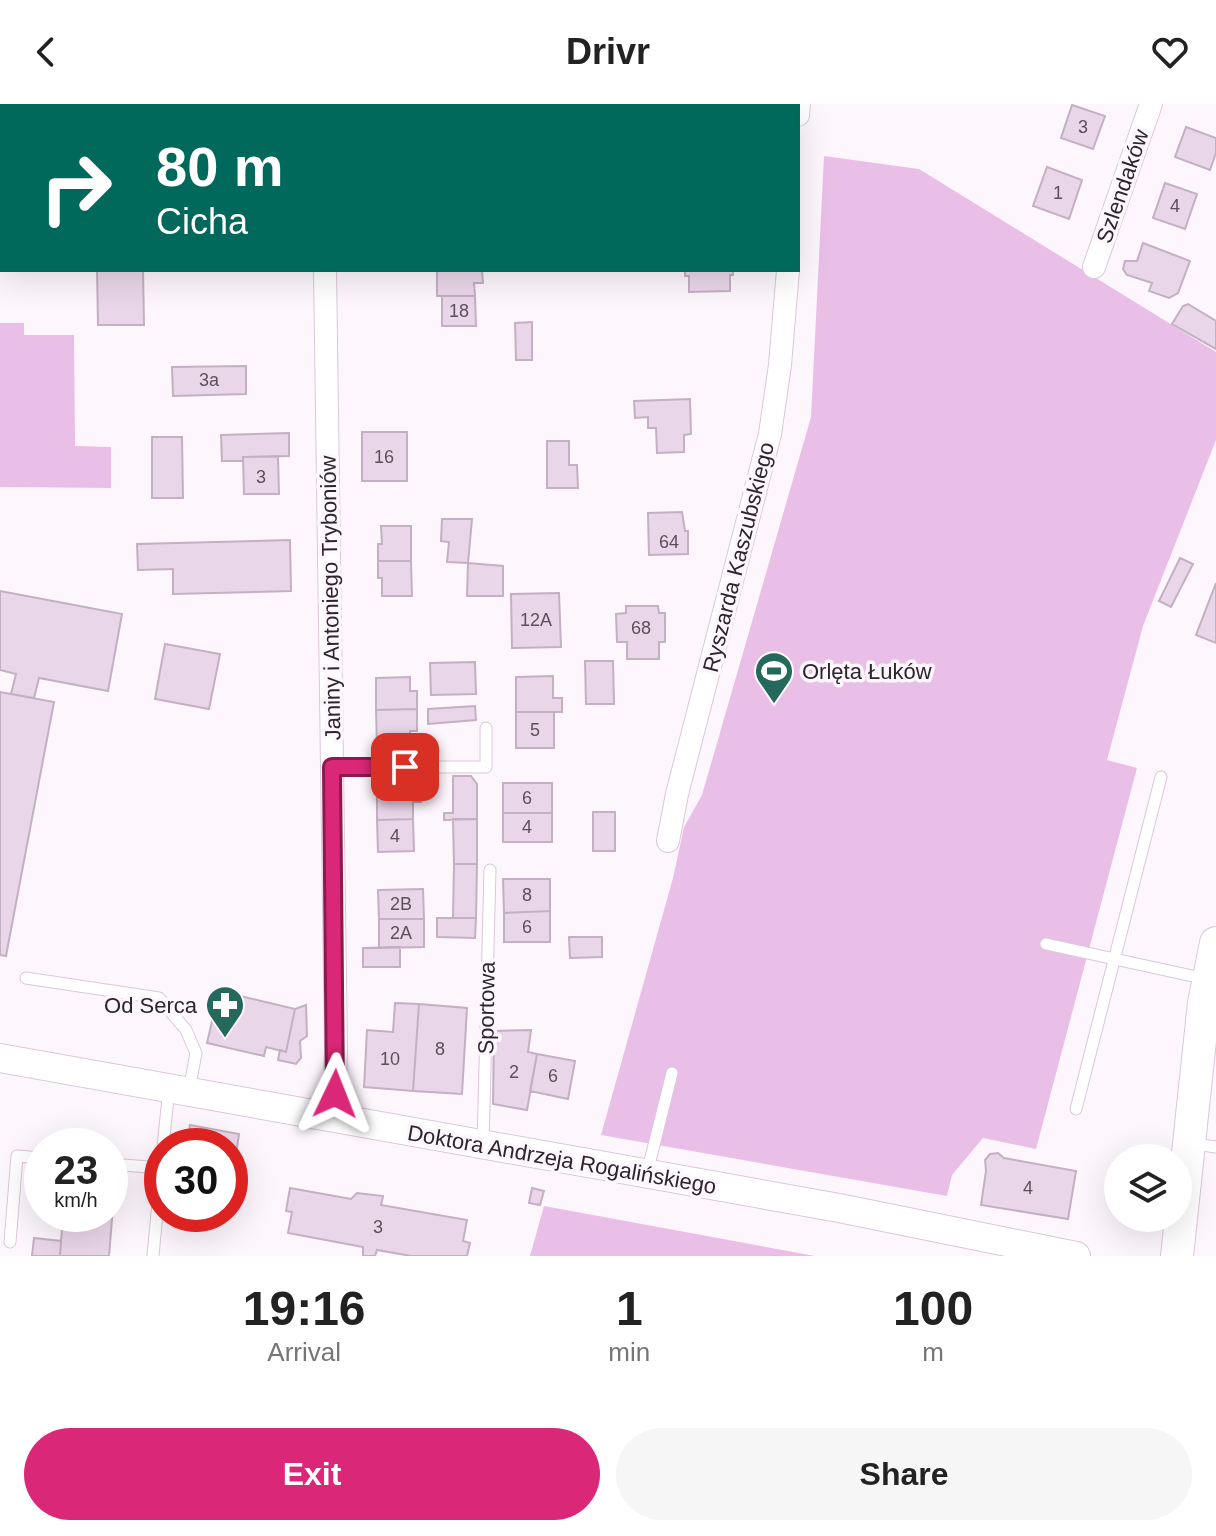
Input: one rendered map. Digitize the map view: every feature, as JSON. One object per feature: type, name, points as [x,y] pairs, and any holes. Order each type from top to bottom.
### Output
[{"type":"main road","points":[[1177,1256],[1203,1145],[1209,979],[1216,943]]},
{"type":"street","name":"Szlendaków","points":[[1094,267],[1151,104]]},
{"type":"street","name":"Janiny i Antoniego Tryboniów","points":[[325,272],[336,1048],[334,1118]]},
{"type":"street","name":"Ryszarda Kaszubskiego","points":[[668,841],[677,794],[770,434],[788,272]]},
{"type":"street","name":"Doktora Andrzeja Rogalińskiego","points":[[0,1058],[839,1208],[1076,1256]]},
{"type":"lane","points":[[332,767],[486,767],[486,728]]},
{"type":"lane","points":[[1076,1109],[1161,777]]},
{"type":"lane","name":"Sportowa","points":[[483,1146],[490,870]]},
{"type":"lane","points":[[1046,944],[1209,979]]},
{"type":"lane","points":[[26,978],[159,998],[186,1030],[196,1053],[179,1090],[168,1128]]},
{"type":"lane","points":[[647,1174],[672,1073]]},
{"type":"lane","points":[[10,1242],[17,1156],[24,1157]]},
{"type":"lane","points":[[153,1256],[155,1232]]},
{"type":"shaded area","name":"Orlęta Łuków","points":[[824,156],[919,169],[1216,352],[1216,440],[1143,626],[1107,760],[1137,768],[1036,1149],[983,1138],[952,1175],[947,1196],[601,1135],[673,878],[684,827],[702,795],[811,417]]},
{"type":"shaded area","points":[[0,323],[24,323],[24,335],[74,335],[75,446],[111,447],[111,488],[0,487]]},
{"type":"shaded area","points":[[544,1206],[815,1256],[530,1256]]},
{"type":"building","points":[[1072,105],[1105,116],[1093,149],[1061,138]]},
{"type":"building","points":[[1186,127],[1216,138],[1216,153],[1210,170],[1175,157]]},
{"type":"building","points":[[1047,167],[1082,180],[1069,219],[1033,206]]},
{"type":"building","points":[[1165,183],[1197,194],[1185,229],[1153,218]]},
{"type":"building","points":[[1143,243],[1190,261],[1178,293],[1169,298],[1149,291],[1152,283],[1127,275],[1123,269],[1125,261],[1137,261]]},
{"type":"building","points":[[97,272],[143,272],[144,325],[98,325]]},
{"type":"building","points":[[437,272],[482,272],[483,283],[474,283],[475,296],[437,296]]},
{"type":"building","points":[[685,272],[733,272],[730,275],[730,291],[689,292],[689,276],[685,276]]},
{"type":"building","points":[[442,296],[475,296],[476,326],[442,326]]},
{"type":"building","points":[[1188,304],[1216,321],[1216,349],[1172,324],[1183,306]]},
{"type":"building","points":[[532,322],[532,360],[516,360],[515,323]]},
{"type":"building","points":[[246,366],[246,394],[173,396],[172,367]]},
{"type":"building","points":[[690,399],[691,434],[684,435],[684,452],[657,453],[656,428],[648,428],[648,417],[635,418],[634,401]]},
{"type":"building","points":[[362,432],[407,432],[407,481],[362,481]]},
{"type":"building","points":[[289,433],[289,456],[243,457],[243,461],[222,461],[221,435]]},
{"type":"building","points":[[152,437],[182,437],[183,498],[152,498]]},
{"type":"building","points":[[547,441],[569,441],[569,465],[577,465],[578,488],[547,488]]},
{"type":"building","points":[[278,456],[279,494],[244,494],[243,457]]},
{"type":"building","points":[[682,512],[685,531],[688,531],[688,554],[649,555],[648,513]]},
{"type":"building","points":[[442,519],[472,519],[468,563],[447,562],[449,542],[441,541]]},
{"type":"building","points":[[381,526],[411,526],[411,561],[378,561],[378,544],[382,544]]},
{"type":"building","points":[[290,540],[291,591],[173,594],[173,569],[138,570],[137,544]]},
{"type":"building","points":[[1180,558],[1193,564],[1171,607],[1159,601]]},
{"type":"building","points":[[378,561],[411,561],[412,596],[382,596]]},
{"type":"building","points":[[468,563],[503,566],[503,596],[467,596]]},
{"type":"building","points":[[1216,583],[1216,643],[1196,635]]},
{"type":"building","points":[[0,591],[122,614],[108,691],[39,678],[34,698],[11,694],[16,674],[0,670]]},
{"type":"building","points":[[559,593],[561,647],[512,648],[511,594]]},
{"type":"building","points":[[626,606],[658,606],[659,613],[665,613],[665,642],[659,642],[659,659],[627,659],[627,642],[617,642],[616,614],[626,613]]},
{"type":"building","points":[[165,644],[220,654],[209,709],[155,699]]},
{"type":"building","points":[[585,661],[613,661],[614,704],[586,704]]},
{"type":"building","points":[[475,662],[476,694],[431,695],[430,663]]},
{"type":"building","points":[[553,676],[553,698],[562,698],[562,712],[516,712],[516,677]]},
{"type":"building","points":[[410,677],[410,691],[417,691],[417,709],[376,710],[376,678]]},
{"type":"building","points":[[0,692],[54,702],[6,956],[0,955]]},
{"type":"building","points":[[475,706],[476,720],[428,724],[428,709]]},
{"type":"building","points":[[417,709],[417,731],[410,731],[411,747],[377,747],[376,710]]},
{"type":"building","points":[[516,712],[554,712],[554,748],[516,748]]},
{"type":"building","points":[[453,776],[471,776],[477,784],[477,819],[444,820],[444,813],[453,813]]},
{"type":"building","points":[[503,783],[552,783],[552,813],[503,813]]},
{"type":"building","points":[[412,784],[413,793],[420,793],[421,802],[413,802],[413,819],[377,820],[377,785]]},
{"type":"building","points":[[593,812],[615,812],[615,851],[593,851]]},
{"type":"building","points":[[503,813],[552,813],[552,842],[503,842]]},
{"type":"building","points":[[413,819],[414,851],[378,852],[377,820]]},
{"type":"building","points":[[453,819],[477,819],[477,864],[454,864]]},
{"type":"building","points":[[454,864],[477,864],[476,918],[453,918]]},
{"type":"building","points":[[503,879],[550,879],[550,911],[504,913]]},
{"type":"building","points":[[423,889],[424,919],[379,919],[378,890]]},
{"type":"building","points":[[550,911],[550,942],[504,942],[504,913]]},
{"type":"building","points":[[437,918],[476,918],[475,938],[437,937]]},
{"type":"building","points":[[379,919],[424,919],[424,947],[379,948]]},
{"type":"building","points":[[569,937],[602,937],[602,957],[570,958]]},
{"type":"building","points":[[400,947],[400,967],[363,967],[363,948]]},
{"type":"building","points":[[219,991],[295,1009],[286,1052],[266,1047],[264,1056],[207,1043]]},
{"type":"building","points":[[395,1003],[419,1004],[413,1091],[364,1087],[367,1030],[393,1032]]},
{"type":"building","points":[[419,1004],[467,1008],[462,1094],[413,1091]]},
{"type":"building","points":[[306,1005],[307,1036],[300,1041],[301,1058],[296,1064],[278,1060],[280,1050],[286,1052],[295,1009]]},
{"type":"building","points":[[531,1030],[528,1052],[537,1054],[527,1110],[493,1104],[494,1031]]},
{"type":"building","points":[[537,1054],[575,1061],[568,1099],[530,1091]]},
{"type":"building","points":[[998,1153],[1004,1158],[1076,1171],[1068,1219],[981,1205],[985,1160],[990,1154]]},
{"type":"building","points":[[290,1188],[351,1199],[357,1193],[383,1196],[381,1205],[467,1220],[463,1241],[470,1243],[467,1256],[411,1256],[377,1250],[375,1256],[363,1256],[363,1247],[288,1233],[292,1212],[286,1211]]},
{"type":"building","points":[[532,1188],[544,1191],[540,1205],[529,1203]]},
{"type":"building","points":[[62,1232],[111,1232],[109,1256],[60,1256]]},
{"type":"building","points":[[34,1238],[61,1241],[60,1256],[32,1256]]},
{"type":"place","name":"Orlęta Łuków","points":[[774,705]]},
{"type":"place","name":"Od Serca","points":[[225,1039]]},
{"type":"route","points":[[335,1094],[332,767],[405,767]]}]
